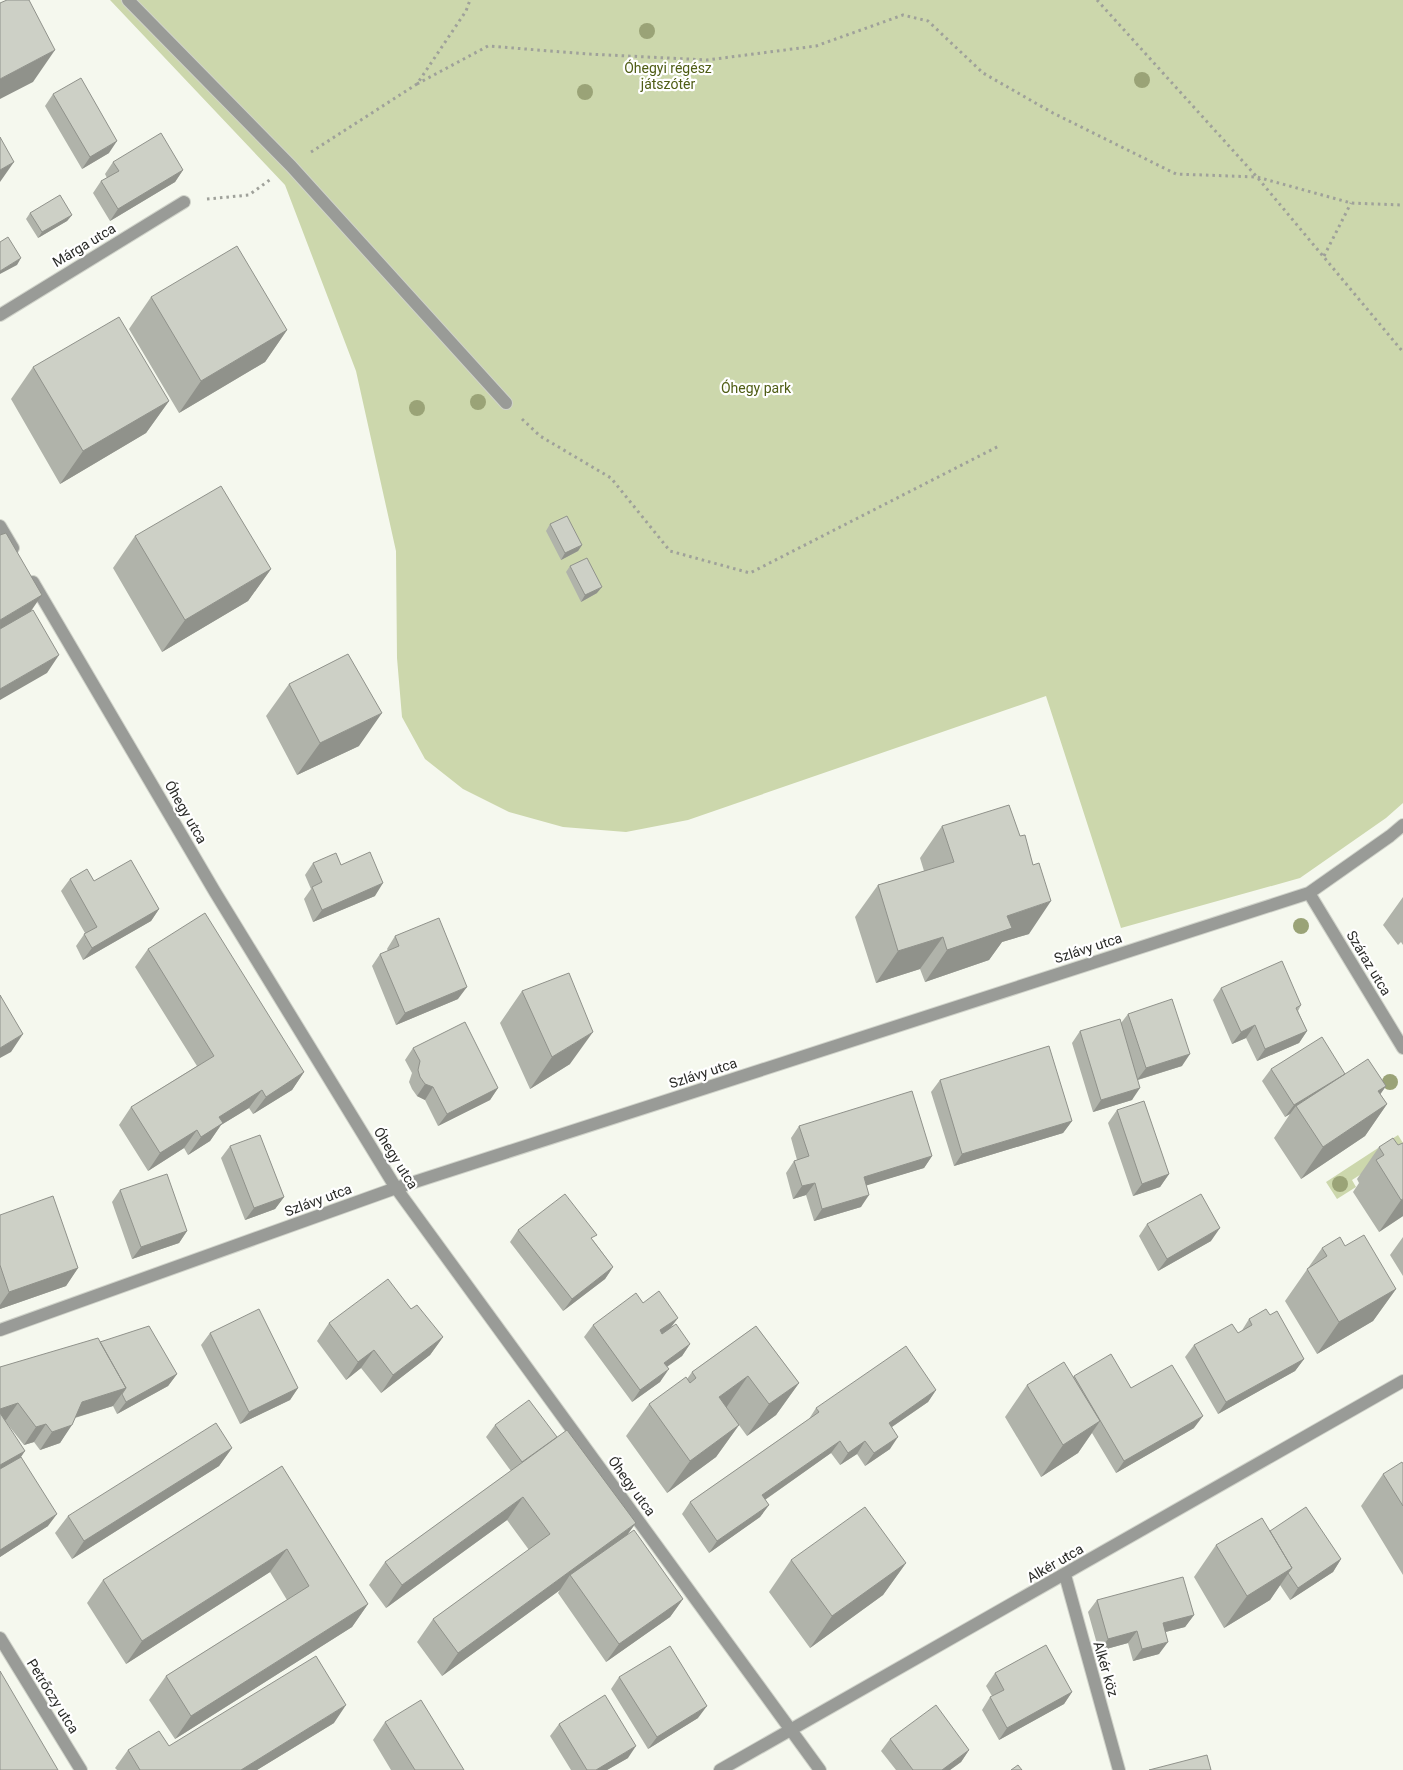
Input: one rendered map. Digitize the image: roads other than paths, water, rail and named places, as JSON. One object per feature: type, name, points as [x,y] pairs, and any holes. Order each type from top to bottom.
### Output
[{"type":"street","points":[[128,0],[291,166],[506,403]]},
{"type":"street","name":"Márga utca","points":[[0,314],[184,202]]},
{"type":"street","name":"Óhegy utca","points":[[0,526],[215,892],[396,1188],[820,1770]]},
{"type":"street","name":"Szlávy utca","points":[[0,1330],[396,1188],[1308,893],[1403,825]]},
{"type":"street","name":"Száraz utca","points":[[1308,893],[1403,1048]]},
{"type":"street","name":"Alkér utca","points":[[720,1770],[1403,1382]]},
{"type":"street","name":"Alkér köz","points":[[1065,1575],[1119,1770]]},
{"type":"street","name":"Petrőczy utca","points":[[0,1638],[81,1770]]},
{"type":"park label","name":"Óhegyi régész játszótér","points":[[668,76]]},
{"type":"park label","name":"Óhegy park","points":[[756,388]]}]
